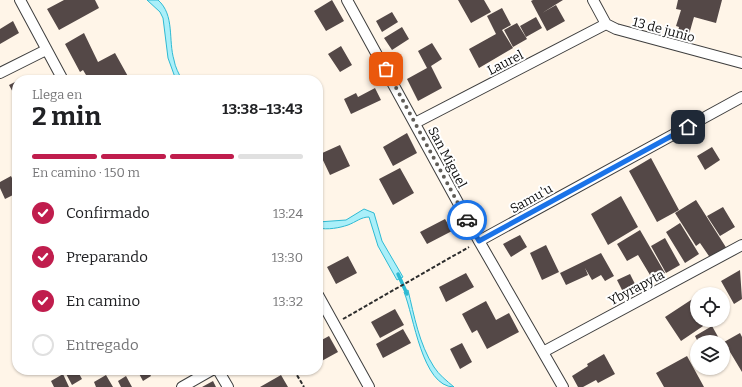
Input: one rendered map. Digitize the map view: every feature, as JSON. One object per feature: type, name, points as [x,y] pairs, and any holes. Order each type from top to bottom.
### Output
[{"type":"street","points":[[20,0],[60,75]]},
{"type":"street","points":[[593,0],[606,24]]},
{"type":"street","name":"San Miguel","points":[[349,1],[479,241],[564,387]]},
{"type":"street","name":"13 de junio","points":[[606,24],[641,37],[742,63]]},
{"type":"street","name":"Laurel","points":[[415,123],[606,24]]},
{"type":"street","points":[[0,73],[46,50]]},
{"type":"street","name":"Samu'u","points":[[479,241],[742,97]]},
{"type":"street","name":"Ybyrapyta","points":[[543,352],[742,245]]},
{"type":"street","points":[[323,304],[369,387]]},
{"type":"street","points":[[182,387],[203,375]]},
{"type":"street","points":[[221,375],[228,387]]},
{"type":"path","points":[[334,323],[479,241]]},
{"type":"path","points":[[297,375],[304,387]]},
{"type":"water","points":[[147,0],[158,0],[167,13],[172,52],[180,75],[174,75],[168,58],[163,18],[160,12]]},
{"type":"water","points":[[364,209],[374,213],[382,241],[403,277],[397,280],[378,246],[369,217],[341,227],[323,229],[323,222],[346,220]]},
{"type":"water","points":[[408,290],[424,349],[438,373],[454,387],[443,384],[434,376],[427,363],[416,333],[404,292]]},
{"type":"building","points":[[64,0],[95,0],[99,8],[59,30],[47,9]]},
{"type":"building","points":[[332,0],[344,21],[326,31],[314,11]]},
{"type":"building","points":[[458,0],[484,0],[491,12],[471,23]]},
{"type":"building","points":[[563,0],[542,13],[556,5],[565,21],[547,31],[531,1]]},
{"type":"building","points":[[678,0],[722,0],[716,23],[694,17],[688,38],[677,34],[679,27],[676,26],[681,10],[676,9]]},
{"type":"building","points":[[502,8],[511,25],[502,30],[513,48],[479,68],[469,49],[496,34],[487,16]]},
{"type":"building","points":[[392,12],[398,22],[382,32],[376,21]]},
{"type":"building","points":[[536,17],[542,28],[526,37],[520,26]]},
{"type":"building","points":[[13,21],[19,33],[0,44],[0,29]]},
{"type":"building","points":[[517,23],[527,39],[513,47],[504,30]]},
{"type":"building","points":[[402,27],[409,39],[392,50],[384,38]]},
{"type":"building","points":[[84,33],[98,62],[115,53],[127,75],[86,75],[83,70],[80,72],[65,44]]},
{"type":"building","points":[[432,43],[442,59],[431,66],[442,88],[418,101],[407,79],[427,68],[418,51]]},
{"type":"building","points":[[341,46],[352,65],[340,72],[328,54]]},
{"type":"building","points":[[12,84],[12,91],[9,85]]},
{"type":"building","points":[[375,88],[381,100],[351,114],[344,99],[356,93],[358,97]]},
{"type":"building","points":[[407,133],[417,153],[393,166],[383,147]]},
{"type":"building","points":[[340,145],[350,166],[330,175],[323,160],[323,153]]},
{"type":"building","points":[[712,147],[720,160],[705,170],[697,156]]},
{"type":"building","points":[[651,158],[679,210],[657,222],[629,171]]},
{"type":"building","points":[[400,168],[414,193],[393,205],[379,179]]},
{"type":"building","points":[[11,176],[12,196],[5,199],[0,188],[0,182]]},
{"type":"building","points":[[621,196],[638,227],[608,245],[591,214]]},
{"type":"building","points":[[696,200],[727,249],[711,259],[700,243],[696,246],[675,213]]},
{"type":"building","points":[[723,207],[735,227],[720,236],[707,216]]},
{"type":"building","points":[[445,219],[452,231],[427,244],[420,232]]},
{"type":"building","points":[[680,223],[699,254],[685,263],[666,232]]},
{"type":"building","points":[[640,230],[665,273],[653,280],[638,255],[627,261],[617,244]]},
{"type":"building","points":[[520,235],[527,247],[511,257],[503,244]]},
{"type":"building","points":[[665,238],[680,265],[666,273],[651,246]]},
{"type":"building","points":[[546,245],[559,272],[542,280],[530,253]]},
{"type":"building","points":[[601,253],[614,276],[605,281],[601,275],[592,280],[585,268],[588,275],[566,285],[560,273]]},
{"type":"building","points":[[348,256],[357,273],[336,284],[327,267]]},
{"type":"building","points":[[740,270],[742,299],[734,304],[730,297],[730,287],[724,287],[721,281]]},
{"type":"building","points":[[466,273],[474,287],[446,302],[439,287]]},
{"type":"building","points":[[630,274],[638,290],[625,296],[617,280]]},
{"type":"building","points":[[486,301],[496,320],[509,313],[519,332],[487,349],[477,330],[472,333],[462,314]]},
{"type":"building","points":[[690,301],[690,327],[702,327],[681,341],[665,317]]},
{"type":"building","points":[[395,309],[404,325],[380,338],[371,322]]},
{"type":"building","points":[[713,327],[717,335],[697,335]]},
{"type":"building","points":[[403,329],[411,343],[383,358],[376,344]]},
{"type":"building","points":[[740,333],[742,337],[742,372],[730,352],[730,339]]},
{"type":"building","points":[[329,336],[338,352],[323,360],[323,339]]},
{"type":"building","points":[[462,343],[472,362],[460,369],[450,349]]},
{"type":"building","points":[[604,354],[615,374],[598,383],[596,380],[583,387],[578,387],[572,376],[588,366],[587,364]]},
{"type":"building","points":[[687,356],[690,361],[690,375],[697,375],[704,387],[664,387],[656,373]]},
{"type":"building","points":[[63,375],[69,387],[54,387],[51,381]]},
{"type":"building","points":[[67,375],[80,375],[82,379],[72,385]]},
{"type":"building","points":[[106,375],[113,387],[96,387],[94,382]]},
{"type":"building","points":[[140,375],[150,375],[151,376],[143,381]]},
{"type":"building","points":[[281,375],[288,387],[260,387]]},
{"type":"building","points":[[126,376],[132,387],[121,387],[118,381]]},
{"type":"building","points":[[213,381],[216,387],[202,387]]},
{"type":"waterway","points":[[398,274],[407,294]]},
{"type":"way so far","points":[[386,69],[467,220]]},
{"type":"route","points":[[467,220],[479,241],[688,127]]}]
